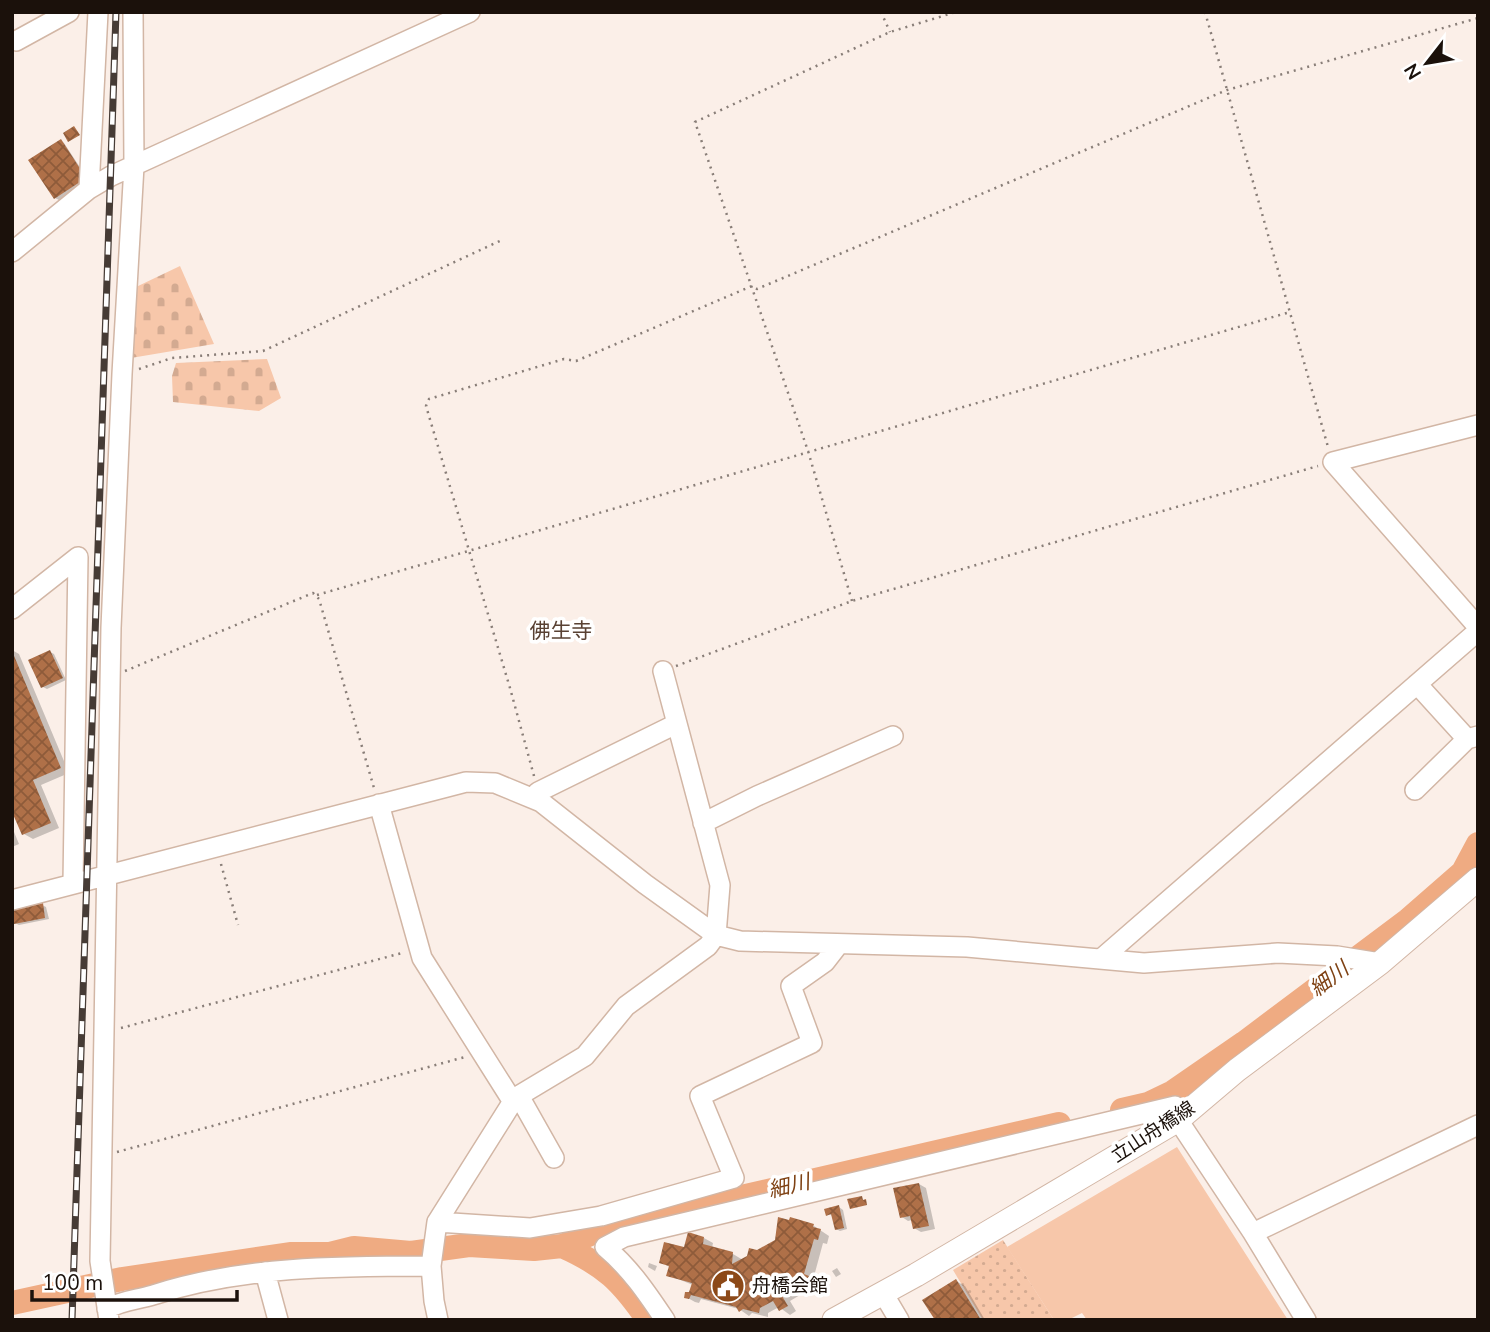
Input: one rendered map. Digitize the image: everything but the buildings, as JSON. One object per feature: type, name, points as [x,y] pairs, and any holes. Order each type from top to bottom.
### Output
[{"type":"main road","name":"立山舟橋線","points":[[834,1320],[1181,1117],[1237,1070],[1380,963],[1478,880]]},
{"type":"street","points":[[16,41],[69,12]]},
{"type":"street","points":[[89,189],[98,12]]},
{"type":"street","points":[[108,1314],[100,1261],[110,677],[122,374],[134,166],[133,12]]},
{"type":"street","points":[[12,252],[89,189],[111,176],[470,12]]},
{"type":"street","points":[[1101,959],[1478,629],[1333,462],[1478,425]]},
{"type":"street","points":[[12,609],[78,557],[74,883]]},
{"type":"street","points":[[438,1320],[432,1266],[437,1222],[516,1099],[585,1056],[626,1006],[708,946],[716,935],[719,885],[663,671]]},
{"type":"street","points":[[1415,790],[1472,738],[1417,684]]},
{"type":"street","points":[[538,792],[676,724]]},
{"type":"street","points":[[703,823],[893,736]]},
{"type":"street","points":[[12,900],[466,782],[495,783],[541,802],[645,884],[716,935],[740,942],[967,947],[1144,963],[1278,953],[1337,956],[1380,963]]},
{"type":"street","points":[[379,804],[422,958],[482,1053],[554,1158]]},
{"type":"street","points":[[437,1222],[530,1228],[601,1216],[734,1178],[700,1096],[812,1043],[791,986],[825,962],[839,944]]},
{"type":"street","points":[[665,1320],[634,1275],[605,1247],[610,1243],[624,1237],[1175,1106],[1307,1320]]},
{"type":"street","points":[[1254,1233],[1478,1125]]},
{"type":"street","points":[[108,1314],[118,1303],[228,1277],[310,1269],[432,1266]]},
{"type":"street","points":[[265,1272],[278,1320]]},
{"type":"street","points":[[883,1293],[896,1319]]},
{"type":"path","points":[[881,12],[890,32]]},
{"type":"path","points":[[852,601],[808,451],[695,122],[890,32],[956,12]]},
{"type":"path","points":[[663,671],[852,601],[1333,462],[1205,12]]},
{"type":"path","points":[[752,286],[757,289],[1227,90],[1478,18]]},
{"type":"path","points":[[122,374],[172,358],[263,351],[504,239]]},
{"type":"path","points":[[538,792],[426,406],[429,399],[564,359],[576,361],[752,286]]},
{"type":"path","points":[[110,677],[308,594],[317,595],[1290,312]]},
{"type":"path","points":[[317,595],[379,804]]},
{"type":"path","points":[[217,846],[238,925]]},
{"type":"path","points":[[104,1033],[419,948]]},
{"type":"path","points":[[102,1156],[482,1053]]},
{"type":"green space","points":[[180,266],[214,344],[131,358],[136,287]]},
{"type":"green space","points":[[267,359],[281,398],[259,411],[173,402],[172,376],[176,363]]},
{"type":"green space","points":[[1177,1147],[1288,1320],[1087,1320],[1082,1313],[1068,1320],[1054,1320],[1007,1247]]},
{"type":"green space","points":[[1003,1240],[1054,1320],[983,1320],[953,1270]]},
{"type":"waterway","name":"細川","points":[[1122,1110],[1148,1104],[1173,1092],[1244,1043],[1408,920],[1463,872],[1478,844]]},
{"type":"waterway","name":"細川","points":[[12,1303],[122,1279],[290,1254],[330,1254],[354,1248],[411,1253],[469,1245],[534,1249],[562,1246],[593,1233],[676,1212],[1059,1124]]},
{"type":"waterway","points":[[562,1246],[590,1260],[611,1276],[630,1295],[648,1320]]},
{"type":"railway","points":[[72,1320],[116,12]]},
{"type":"place","name":"舟橋会館","points":[[728,1286]]},
{"type":"district","name":"佛生寺","points":[[561,631]]}]
